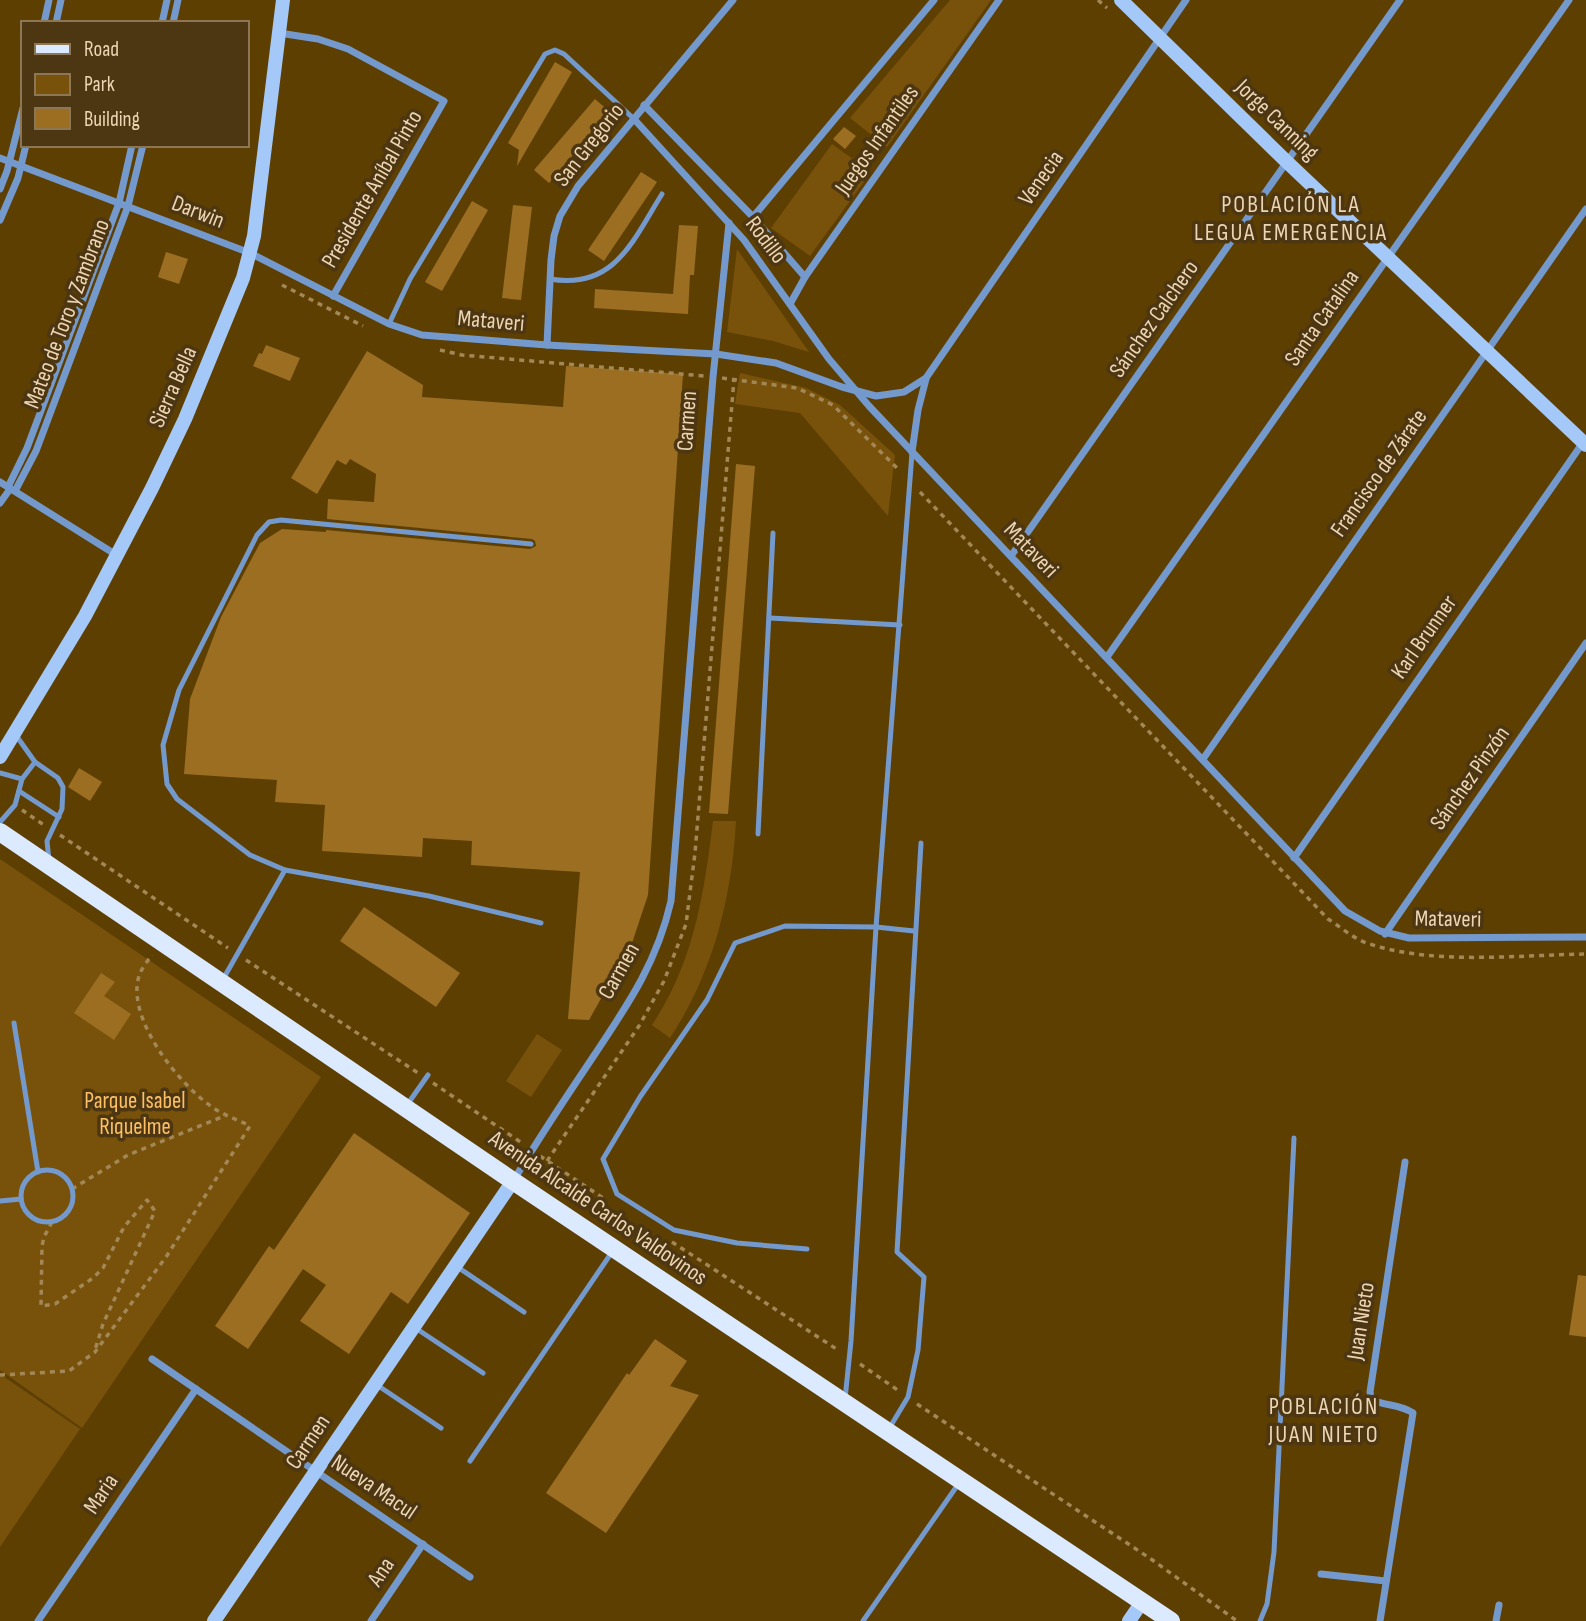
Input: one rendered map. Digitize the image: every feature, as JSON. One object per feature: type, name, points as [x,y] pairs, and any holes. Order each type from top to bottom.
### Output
[{"type":"main road","name":"Avenida Alcalde Carlos Valdovinos","points":[[0,832],[513,1181],[1171,1621]]},
{"type":"street","points":[[44,21],[49,0]]},
{"type":"street","points":[[56,21],[61,0]]},
{"type":"street","points":[[162,21],[167,0]]},
{"type":"street","points":[[173,21],[178,0]]},
{"type":"street","name":"Sierra Bella","points":[[0,757],[118,556],[185,419],[248,259],[283,0]]},
{"type":"street","name":"San Gregorio","points":[[547,345],[554,236],[560,216],[578,186],[733,0]]},
{"type":"street","name":"Juegos Infantiles","points":[[753,217],[934,0]]},
{"type":"street","name":"Juegos Infantiles","points":[[790,304],[805,277],[999,0]]},
{"type":"street","name":"Jorge Canning","points":[[1121,0],[1486,352],[1585,441]]},
{"type":"street","name":"Venecia","points":[[858,392],[876,396],[896,394],[912,388],[926,378],[1186,0]]},
{"type":"street","name":"Sánchez Calchero","points":[[1011,556],[1400,0]]},
{"type":"street","name":"Santa Catalina","points":[[1107,657],[1569,0]]},
{"type":"street","name":"Presidente Aníbal Pinto","points":[[279,33],[318,39],[348,49],[444,102],[333,296]]},
{"type":"street","name":"Rodillo","points":[[645,105],[753,217],[805,277]]},
{"type":"street","points":[[0,189],[21,116]]},
{"type":"street","name":"Rodillo","points":[[634,119],[729,223],[829,359],[858,392]]},
{"type":"street","points":[[0,220],[26,147]]},
{"type":"street","name":"Mateo de Toro y Zambrano","points":[[11,489],[119,203],[132,147]]},
{"type":"street","name":"Mateo de Toro y Zambrano","points":[[11,489],[36,451],[128,206],[143,147]]},
{"type":"street","name":"Darwin","points":[[0,158],[128,206],[333,296],[376,318]]},
{"type":"street","name":"Francisco de Zárate","points":[[1203,759],[1586,209]]},
{"type":"street","name":"Carmen","points":[[214,1621],[513,1181],[637,991],[656,953],[674,886],[713,377],[729,223]]},
{"type":"street","name":"Mataveri","points":[[376,318],[422,335],[716,354],[776,363],[858,392],[1335,903],[1385,934],[1430,940],[1586,937]]},
{"type":"street","name":"Venecia","points":[[912,452],[926,378]]},
{"type":"street","name":"Karl Brunner","points":[[1294,858],[1585,441]]},
{"type":"street","points":[[0,482],[118,556]]},
{"type":"street","points":[[0,503],[11,489]]},
{"type":"street","name":"Sánchez Pinzón","points":[[1385,934],[1586,643]]},
{"type":"street","name":"Juan Nieto","points":[[1380,1621],[1413,1413],[1406,1408],[1372,1400],[1370,1392],[1405,1163]]},
{"type":"street","name":"Nueva Macul","points":[[152,1359],[470,1577]]},
{"type":"street","name":"Maria","points":[[38,1621],[197,1389]]},
{"type":"street","name":"Ana","points":[[371,1621],[423,1544]]},
{"type":"street","points":[[1321,1574],[1387,1581]]},
{"type":"street","points":[[1129,1621],[1142,1602]]},
{"type":"street","points":[[1496,1621],[1499,1605]]},
{"type":"lane","points":[[389,324],[410,279],[545,54],[555,50],[564,54],[634,119]]},
{"type":"lane","points":[[550,279],[582,281],[611,268],[622,256],[662,194]]},
{"type":"lane","points":[[844,1402],[851,1341],[876,927],[912,452]]},
{"type":"lane","points":[[531,544],[281,520],[268,522],[257,535],[179,690],[163,745],[167,784],[177,799],[250,855],[285,870],[429,896],[541,923]]},
{"type":"lane","points":[[758,835],[773,533]]},
{"type":"lane","points":[[770,618],[900,625]]},
{"type":"lane","points":[[15,734],[34,762],[58,778],[63,787],[62,810],[47,841],[51,867]]},
{"type":"lane","points":[[0,822],[15,805],[22,779],[34,762]]},
{"type":"lane","points":[[0,773],[22,779]]},
{"type":"lane","points":[[19,791],[59,817]]},
{"type":"lane","points":[[887,1431],[908,1397],[918,1350],[924,1277],[897,1252],[921,843]]},
{"type":"lane","points":[[221,982],[285,870]]},
{"type":"lane","points":[[807,1249],[737,1243],[674,1230],[617,1195],[603,1159],[640,1097],[707,1000],[735,943],[785,926],[876,927],[914,931]]},
{"type":"lane","points":[[14,1023],[38,1172]]},
{"type":"lane","points":[[405,1107],[428,1075]]},
{"type":"lane","points":[[1260,1621],[1267,1604],[1274,1552],[1293,1138]]},
{"type":"lane","points":[[55,1171],[69,1182],[72,1189],[71,1206],[67,1213],[52,1222],[41,1222],[24,1209],[21,1199],[25,1182],[38,1172],[55,1171]]},
{"type":"lane","points":[[0,1201],[21,1199]]},
{"type":"lane","points":[[470,1461],[614,1248]]},
{"type":"lane","points":[[456,1266],[524,1312]]},
{"type":"lane","points":[[414,1326],[484,1373]]},
{"type":"lane","points":[[376,1383],[442,1428]]},
{"type":"lane","points":[[863,1621],[961,1481]]},
{"type":"path","points":[[248,259],[373,331]]},
{"type":"path","points":[[431,348],[463,355],[713,377],[797,388],[833,405],[867,436],[1328,919],[1362,941],[1404,952],[1442,956],[1586,954]]},
{"type":"path","points":[[0,1375],[69,1371],[95,1352],[166,1257],[250,1126],[214,1108],[180,1078],[165,1060],[144,1020],[137,990],[140,974],[160,941]]},
{"type":"path","points":[[72,1189],[128,1155],[227,1115]]},
{"type":"path","points":[[52,1222],[42,1246],[41,1306],[55,1304],[103,1268],[124,1227],[146,1200],[155,1211],[103,1324],[95,1352]]},
{"type":"green space","points":[[950,0],[991,0],[887,147],[850,118]]},
{"type":"green space","points":[[832,144],[871,172],[810,256],[771,228]]},
{"type":"green space","points":[[737,249],[809,352],[773,341],[727,332]]},
{"type":"green space","points":[[740,373],[806,388],[840,405],[895,455],[888,516],[800,413],[735,404]]},
{"type":"green space","points":[[713,821],[736,821],[725,906],[709,961],[670,1038],[652,1025],[678,977],[695,927],[706,875]]},
{"type":"green space","name":"Parque Isabel Riquelme","points":[[0,859],[321,1077],[82,1428],[0,1370]]},
{"type":"green space","points":[[537,1034],[562,1050],[531,1097],[506,1081]]},
{"type":"green space","points":[[0,1374],[80,1429],[0,1547]]},
{"type":"building","points":[[555,62],[572,72],[517,166],[519,150],[508,143]]},
{"type":"building","points":[[595,99],[610,112],[549,183],[534,170]]},
{"type":"building","points":[[844,127],[856,136],[845,149],[833,139]]},
{"type":"building","points":[[641,172],[657,182],[604,261],[588,250]]},
{"type":"building","points":[[472,201],[488,210],[442,291],[425,282]]},
{"type":"building","points":[[513,205],[532,207],[521,300],[502,298]]},
{"type":"building","points":[[679,225],[698,226],[694,275],[690,275],[688,314],[594,308],[595,289],[673,294]]},
{"type":"building","points":[[166,252],[188,259],[179,284],[158,277]]},
{"type":"building","points":[[266,345],[300,358],[290,381],[253,366]]},
{"type":"building","points":[[367,351],[423,385],[422,397],[563,407],[566,366],[683,374],[648,895],[632,943],[589,1020],[568,1019],[580,872],[471,865],[472,841],[423,838],[422,857],[322,851],[325,805],[275,802],[277,780],[184,774],[190,699],[221,617],[260,543],[282,529],[326,530],[530,549],[536,546],[532,539],[327,519],[328,499],[374,502],[376,474],[350,459],[346,465],[337,460],[317,494],[291,478]]},
{"type":"building","points":[[736,464],[755,466],[728,814],[709,813]]},
{"type":"building","points":[[79,768],[102,782],[90,801],[68,787]]},
{"type":"building","points":[[364,907],[460,973],[436,1007],[340,941]]},
{"type":"building","points":[[101,973],[115,982],[104,996],[131,1014],[114,1040],[74,1013]]},
{"type":"building","points":[[354,1133],[470,1213],[408,1304],[391,1292],[349,1354],[300,1321],[326,1285],[303,1269],[248,1349],[215,1326],[269,1246],[274,1250]]},
{"type":"building","points":[[1578,1275],[1586,1276],[1586,1337],[1569,1335]]},
{"type":"building","points":[[655,1339],[687,1361],[670,1386],[699,1395],[606,1533],[546,1493],[627,1373],[629,1375]]},
{"type":"district","name":"POBLACIÓN LA LEGUA EMERGENCIA","points":[[1291,218]]},
{"type":"district","name":"POBLACIÓN JUAN NIETO","points":[[1324,1420]]}]
